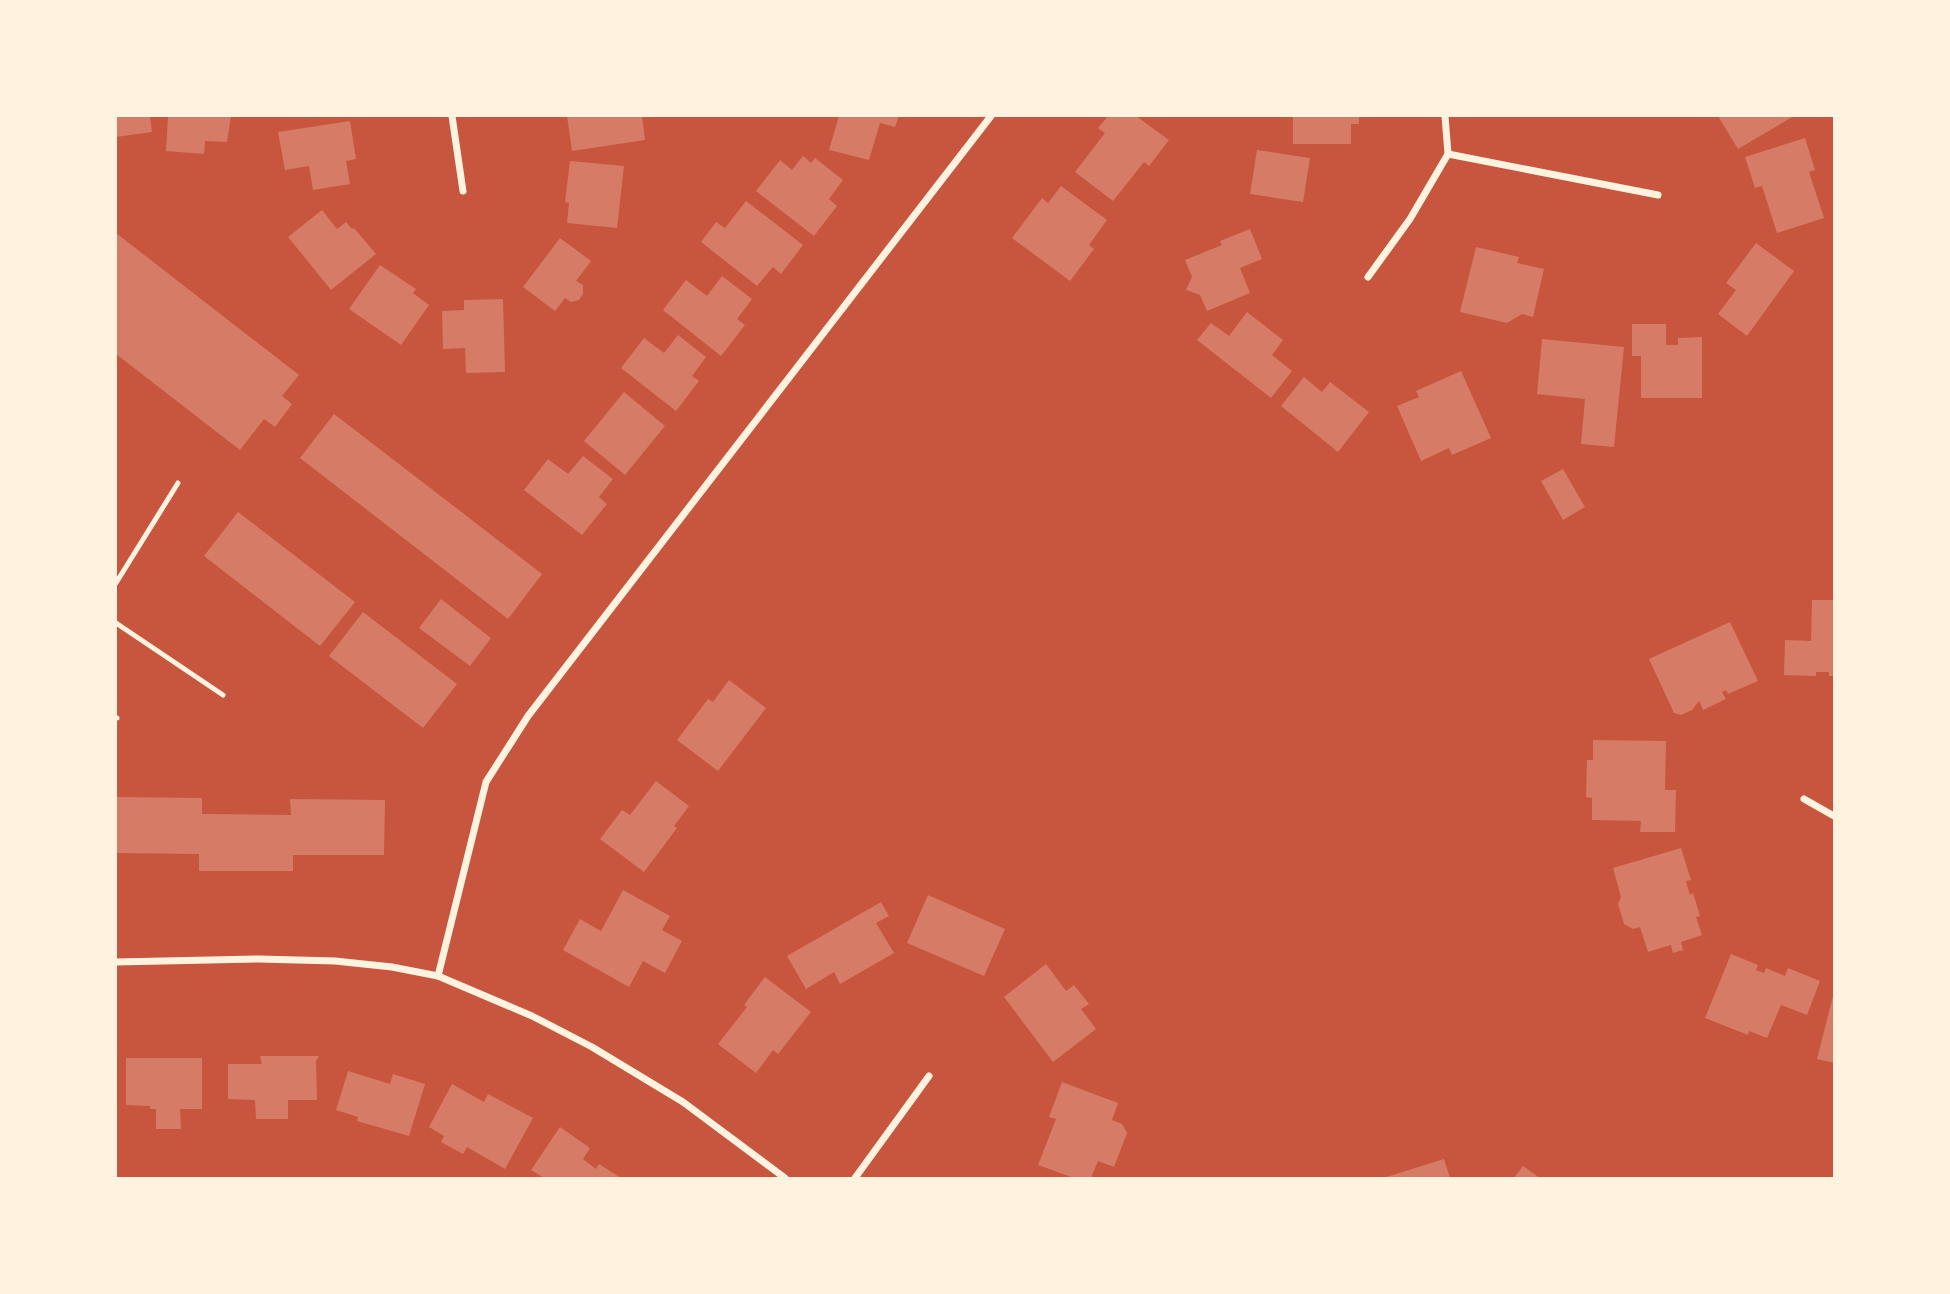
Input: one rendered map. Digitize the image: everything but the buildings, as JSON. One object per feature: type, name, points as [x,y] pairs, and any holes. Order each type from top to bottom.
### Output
[{"type":"street","points":[[452,116],[463,191]]},
{"type":"street","points":[[438,975],[486,782],[528,716],[991,116]]},
{"type":"street","points":[[1368,277],[1410,219],[1448,154],[1445,116]]},
{"type":"street","points":[[1448,154],[1658,195]]},
{"type":"street","points":[[1804,799],[1835,816]]},
{"type":"street","points":[[116,962],[259,959],[335,961],[438,975],[508,1005],[592,1047],[683,1102],[785,1178]]},
{"type":"street","points":[[855,1178],[929,1076]]},
{"type":"lane","points":[[116,583],[178,483]]},
{"type":"lane","points":[[116,623],[223,695]]}]
